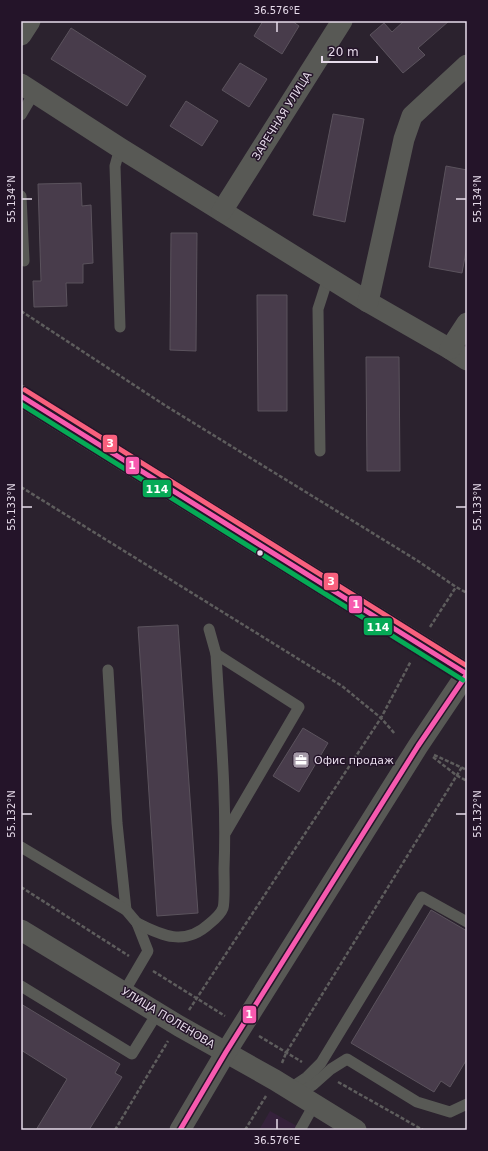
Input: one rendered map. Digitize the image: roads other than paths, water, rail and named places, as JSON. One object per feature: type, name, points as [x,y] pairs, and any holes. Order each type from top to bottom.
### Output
[{"type":"street","points":[[21,35],[30,21]]},
{"type":"street","name":"ЗАРЕЧНАЯ УЛИЦА","points":[[222,211],[342,21]]},
{"type":"street","points":[[368,302],[404,138],[412,116],[467,65]]},
{"type":"street","points":[[28,88],[120,148],[328,278],[459,354],[467,323]]},
{"type":"street","points":[[21,396],[467,674],[418,746],[226,1052],[180,1130]]},
{"type":"street","name":"УЛИЦА ПОЛЕНОВА","points":[[21,930],[356,1130]]},
{"type":"lane","points":[[21,115],[28,88]]},
{"type":"lane","points":[[120,148],[115,166],[120,327]]},
{"type":"lane","points":[[21,196],[24,261]]},
{"type":"lane","points":[[320,451],[318,310],[328,278]]},
{"type":"lane","points":[[137,923],[162,935],[178,937],[191,935],[204,928],[214,920],[223,908],[226,833],[216,654],[209,629]]},
{"type":"lane","points":[[216,654],[299,707],[226,833]]},
{"type":"lane","points":[[108,670],[118,823],[126,910]]},
{"type":"lane","points":[[21,847],[126,910],[137,923],[148,951],[124,992]]},
{"type":"lane","points":[[300,1130],[300,1096],[307,1077],[322,1063],[422,897],[467,922]]},
{"type":"lane","points":[[21,986],[132,1054],[158,1012]]},
{"type":"lane","points":[[300,1096],[331,1069],[347,1059],[417,1102],[450,1112],[467,1104]]},
{"type":"place","name":"Офис продаж","points":[[301,760]]}]
